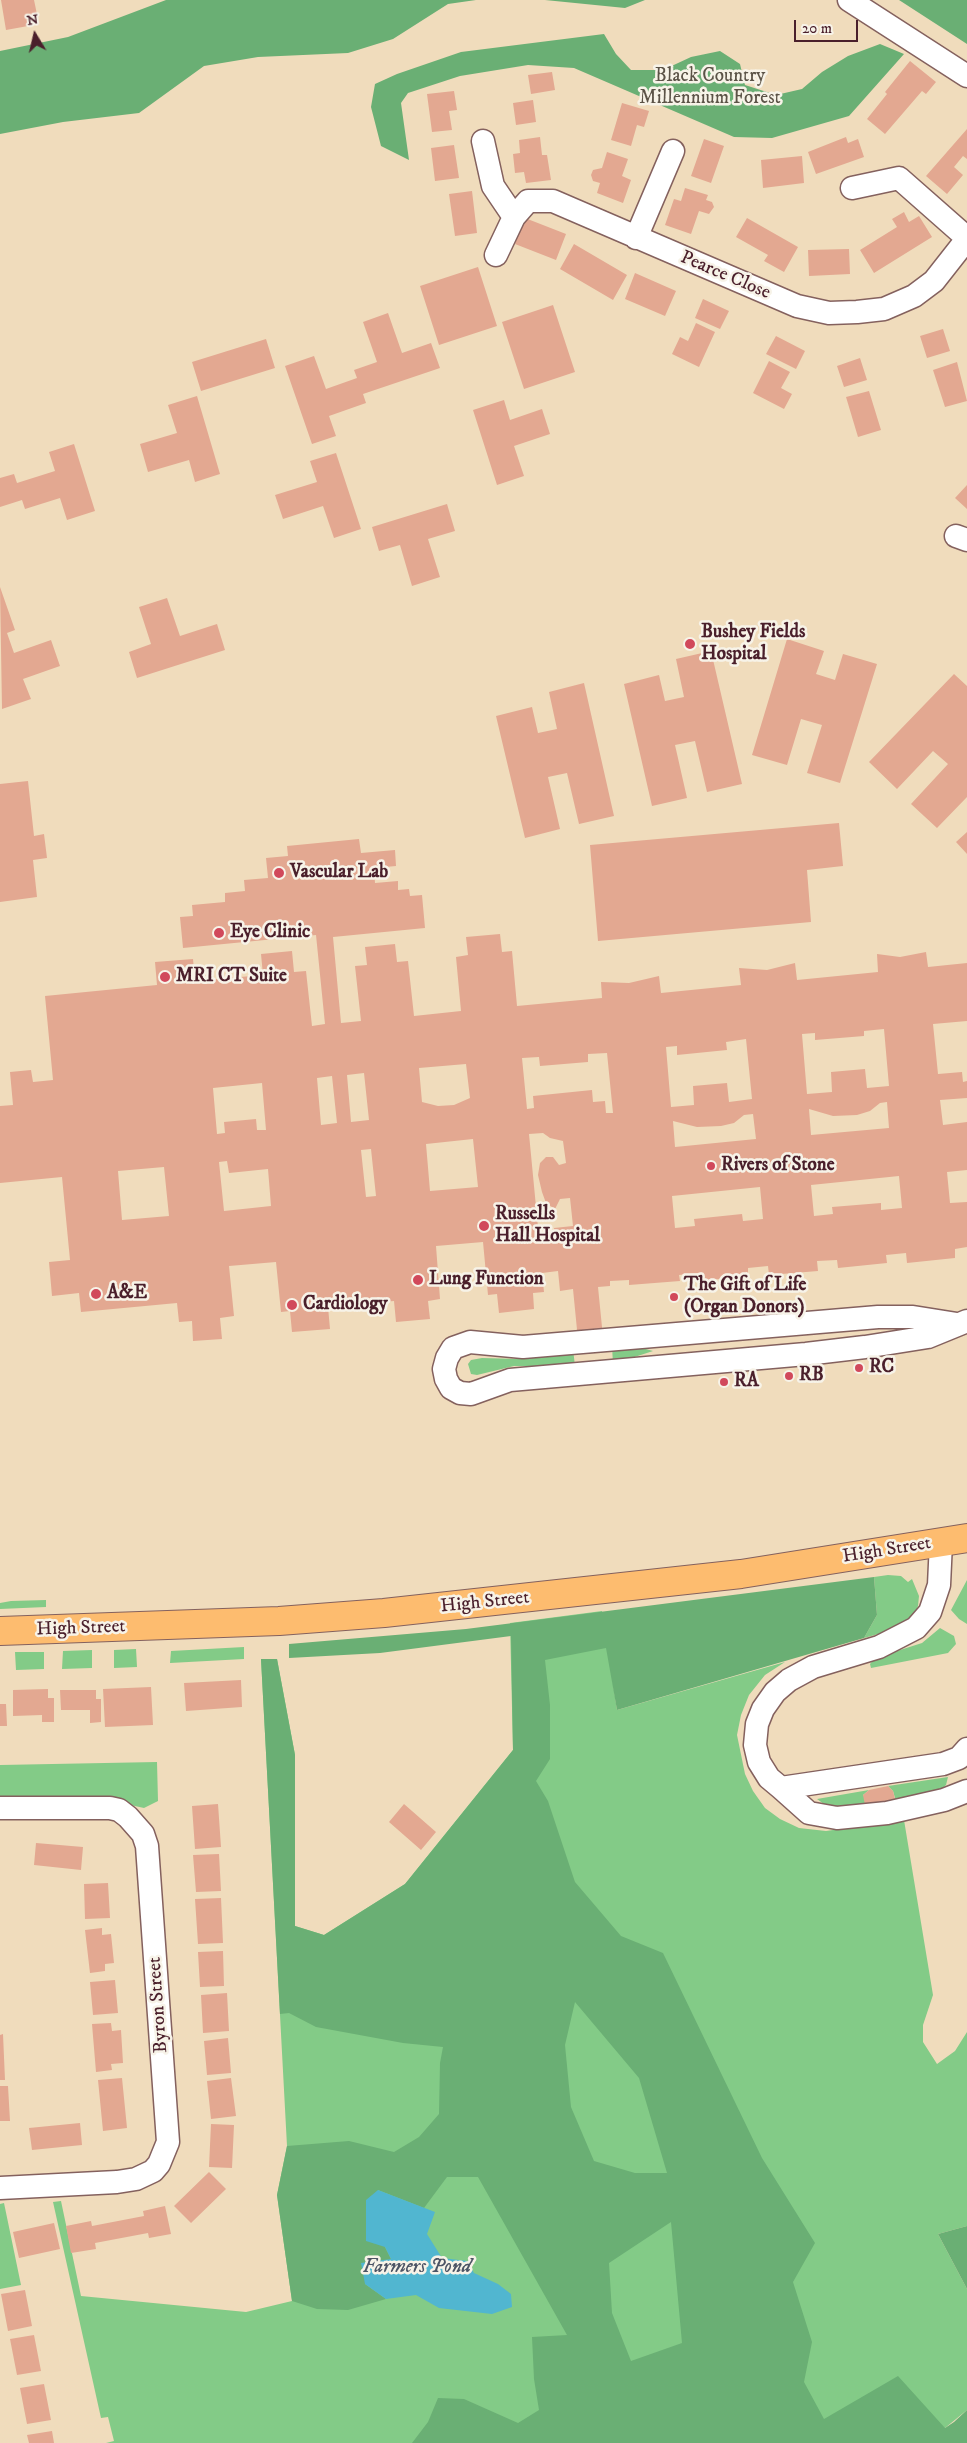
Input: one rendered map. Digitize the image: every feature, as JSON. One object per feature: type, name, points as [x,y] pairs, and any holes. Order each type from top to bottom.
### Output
[{"type":"main road","name":"High Street","points":[[0,1631],[279,1621],[394,1612],[741,1574],[967,1538]]},
{"type":"street","points":[[849,0],[967,76]]},
{"type":"street","points":[[483,141],[493,186],[514,217]]},
{"type":"street","points":[[636,238],[673,151]]},
{"type":"street","points":[[852,188],[899,178],[967,239]]},
{"type":"street","name":"Pearce Close","points":[[496,254],[514,217],[528,200],[553,200],[636,238],[797,306],[829,313],[884,309],[914,296],[934,281],[967,239]]},
{"type":"street","points":[[878,1317],[913,1317],[962,1322],[928,1337],[864,1347],[806,1354],[510,1380],[470,1394],[460,1393],[451,1388],[446,1379],[444,1369],[447,1358],[453,1348],[470,1342],[523,1347],[878,1317]]},
{"type":"street","points":[[940,1542],[939,1585],[930,1612],[916,1628],[879,1647],[814,1667],[789,1680],[774,1692],[767,1703],[757,1724],[756,1745],[759,1762],[768,1778],[809,1813],[837,1818],[887,1813],[944,1800],[967,1791]]},
{"type":"street","points":[[781,1788],[943,1764],[959,1758],[967,1749]]},
{"type":"street","name":"Byron Street","points":[[0,1808],[110,1808],[119,1810],[128,1817],[143,1834],[147,1846],[168,2142],[159,2164],[153,2171],[136,2179],[117,2182],[0,2188]]},
{"type":"green space","points":[[166,0],[476,0],[448,4],[393,39],[348,53],[258,57],[204,66],[139,113],[63,122],[0,134],[0,51],[68,37]]},
{"type":"green space","points":[[545,0],[645,0],[625,8]]},
{"type":"green space","points":[[899,0],[967,0],[967,44]]},
{"type":"green space","name":"Black Country Millennium Forest","points":[[604,34],[616,54],[631,70],[663,70],[691,57],[720,51],[740,64],[745,85],[776,95],[802,89],[822,72],[848,56],[880,44],[904,54],[849,116],[772,138],[734,137],[574,68],[528,65],[460,76],[408,93],[401,103],[409,160],[381,146],[371,107],[375,84],[397,74],[461,52]]},
{"type":"green space","points":[[612,1346],[635,1346],[653,1351],[613,1364]]},
{"type":"green space","points":[[573,1349],[575,1366],[514,1366],[477,1375],[471,1374],[468,1364],[471,1360],[482,1358],[519,1359]]},
{"type":"green space","points":[[901,1576],[908,1582],[912,1579],[919,1596],[918,1606],[914,1616],[896,1629],[864,1638],[877,1615],[874,1577]]},
{"type":"green space","points":[[874,1577],[877,1615],[864,1638],[617,1710],[606,1648],[545,1660],[550,1705],[550,1759],[536,1781],[548,1801],[575,1882],[621,1936],[663,1953],[762,2158],[815,2243],[793,2282],[812,2342],[804,2382],[824,2419],[898,2376],[945,2428],[967,2410],[967,2443],[412,2443],[428,2422],[438,2398],[464,2399],[518,2423],[539,2410],[534,2379],[532,2337],[567,2335],[478,2177],[447,2177],[424,2208],[378,2190],[385,2247],[391,2259],[365,2284],[386,2299],[348,2310],[317,2309],[292,2301],[277,2195],[287,2146],[349,2141],[394,2152],[419,2137],[439,2114],[440,2063],[443,2047],[403,2043],[316,2027],[289,2013],[280,2014],[261,1659],[277,1659],[295,1755],[295,1926],[324,1935],[405,1884],[513,1750],[511,1636],[380,1653],[289,1658],[289,1644],[466,1629]],"holes":[[[575,2002],[639,2078],[667,2173],[635,2173],[594,2161],[571,2107],[565,2045]],[[671,2222],[682,2343],[631,2361],[612,2313],[609,2263]]]},
{"type":"green space","points":[[967,1580],[967,1624],[959,1619],[951,1610]]},
{"type":"green space","points":[[46,1600],[46,1607],[0,1609],[0,1603]]},
{"type":"green space","points":[[602,1611],[617,1710],[785,1662],[765,1675],[749,1695],[741,1715],[737,1735],[745,1774],[753,1791],[765,1808],[780,1819],[799,1828],[826,1831],[904,1820],[933,1995],[923,2025],[923,2042],[937,2064],[955,2051],[967,2032],[967,2226],[938,2234],[967,2289],[967,2410],[945,2428],[958,2443],[106,2443],[114,2441],[108,2417],[101,2418],[53,2202],[61,2201],[81,2296],[246,2312],[292,2301],[277,2195],[287,2146],[261,1659],[277,1659],[295,1755],[295,1926],[324,1935],[405,1884],[513,1750],[510,1623]]},
{"type":"green space","points":[[940,1628],[954,1636],[956,1644],[948,1653],[871,1668],[870,1664],[875,1658],[922,1643]]},
{"type":"green space","points":[[244,1647],[244,1659],[170,1663],[171,1651]]},
{"type":"green space","points":[[136,1649],[137,1667],[114,1668],[114,1650]]},
{"type":"green space","points":[[92,1650],[92,1668],[62,1669],[63,1651]]},
{"type":"green space","points":[[15,1652],[44,1652],[44,1669],[16,1670]]},
{"type":"green space","points":[[157,1762],[158,1801],[144,1808],[94,1797],[0,1797],[0,1765]]},
{"type":"green space","points":[[948,1777],[946,1785],[937,1793],[891,1804],[895,1798],[893,1791],[888,1786]]},
{"type":"green space","points":[[869,1790],[863,1795],[871,1807],[828,1807],[817,1799]]},
{"type":"green space","points":[[4,2203],[21,2285],[0,2289],[0,2204]]},
{"type":"green space","points":[[967,2226],[967,2289],[938,2234]]},
{"type":"water","name":"Farmers Pond","points":[[378,2190],[435,2212],[427,2234],[442,2258],[467,2261],[474,2273],[498,2284],[511,2294],[512,2307],[492,2314],[439,2308],[416,2295],[386,2299],[365,2284],[361,2263],[391,2259],[385,2247],[366,2241],[366,2200]]},
{"type":"building","points":[[1,0],[34,0],[39,24],[6,30]]},
{"type":"building","points":[[910,61],[936,82],[926,94],[922,91],[885,134],[867,119],[887,94],[885,92]]},
{"type":"building","points":[[552,72],[555,90],[531,94],[528,75]]},
{"type":"building","points":[[454,91],[457,110],[449,111],[452,130],[432,132],[427,94]]},
{"type":"building","points":[[533,100],[536,122],[516,125],[513,103]]},
{"type":"building","points":[[622,103],[649,111],[644,127],[637,125],[631,146],[611,140]]},
{"type":"building","points":[[967,129],[967,159],[963,156],[954,167],[963,175],[947,194],[926,176]]},
{"type":"building","points":[[540,137],[542,155],[547,155],[551,180],[526,183],[524,172],[515,173],[513,154],[520,153],[519,140]]},
{"type":"building","points":[[846,137],[848,143],[858,139],[864,157],[816,174],[808,152]]},
{"type":"building","points":[[704,139],[724,146],[711,183],[691,176]]},
{"type":"building","points":[[454,145],[459,178],[435,181],[431,148]]},
{"type":"building","points":[[607,152],[628,159],[622,176],[631,180],[623,203],[597,193],[600,183],[593,181],[591,175],[593,170],[602,168]]},
{"type":"building","points":[[802,156],[804,183],[763,188],[761,160]]},
{"type":"building","points":[[685,188],[708,195],[706,200],[712,202],[714,207],[709,214],[699,211],[691,234],[665,225],[674,199],[681,201]]},
{"type":"building","points":[[472,191],[477,233],[455,236],[449,194]]},
{"type":"building","points":[[904,212],[909,222],[919,216],[932,237],[874,273],[860,250],[897,227],[892,219]]},
{"type":"building","points":[[525,218],[566,234],[556,260],[515,244]]},
{"type":"building","points":[[747,218],[798,247],[784,272],[764,261],[768,255],[736,237]]},
{"type":"building","points":[[574,244],[627,275],[613,300],[560,269]]},
{"type":"building","points":[[849,249],[850,274],[809,276],[808,250]]},
{"type":"building","points":[[478,267],[497,326],[439,345],[420,286]]},
{"type":"building","points":[[635,273],[676,291],[665,316],[625,299]]},
{"type":"building","points":[[703,299],[729,311],[720,329],[695,318]]},
{"type":"building","points":[[553,305],[575,372],[524,389],[502,322]]},
{"type":"building","points":[[388,313],[402,353],[431,343],[440,368],[363,394],[366,403],[329,416],[336,436],[312,444],[285,366],[314,356],[326,389],[357,378],[354,370],[377,362],[363,322]]},
{"type":"building","points":[[696,323],[715,332],[699,367],[672,354],[680,337],[688,341]]},
{"type":"building","points":[[943,329],[950,351],[927,358],[920,336]]},
{"type":"building","points":[[776,336],[805,351],[796,369],[766,354]]},
{"type":"building","points":[[266,339],[275,368],[201,391],[192,362]]},
{"type":"building","points":[[860,358],[867,380],[844,387],[837,366]]},
{"type":"building","points":[[769,361],[790,372],[781,388],[792,394],[784,409],[753,393]]},
{"type":"building","points":[[957,362],[967,401],[945,407],[933,370]]},
{"type":"building","points":[[869,391],[881,430],[858,437],[846,397]]},
{"type":"building","points":[[197,396],[220,474],[195,482],[189,460],[148,472],[140,444],[177,433],[168,405]]},
{"type":"building","points":[[504,400],[510,420],[542,409],[550,434],[514,446],[524,476],[497,485],[473,410]]},
{"type":"building","points":[[74,444],[95,511],[67,520],[60,498],[25,509],[22,500],[0,507],[0,478],[14,474],[17,483],[55,471],[49,452]]},
{"type":"building","points":[[336,453],[361,529],[334,538],[323,506],[283,519],[275,495],[317,482],[310,461]]},
{"type":"building","points":[[967,485],[967,509],[955,498]]},
{"type":"building","points":[[447,504],[455,531],[428,539],[440,577],[412,586],[400,545],[379,551],[372,527]]},
{"type":"building","points":[[0,587],[15,630],[7,633],[14,653],[51,640],[60,666],[23,679],[31,699],[2,709]]},
{"type":"building","points":[[167,598],[180,636],[217,624],[225,650],[137,678],[129,652],[151,644],[139,607]]},
{"type":"building","points":[[787,639],[824,651],[816,674],[835,680],[843,654],[877,664],[840,783],[807,773],[822,725],[801,719],[787,765],[752,755]]},
{"type":"building","points":[[711,651],[742,784],[707,792],[695,741],[675,745],[687,798],[652,806],[624,684],[659,675],[665,701],[684,697],[676,659]]},
{"type":"building","points":[[954,674],[967,686],[967,797],[937,828],[911,804],[948,764],[933,751],[897,789],[869,762]]},
{"type":"building","points":[[584,683],[614,816],[579,824],[567,773],[548,777],[560,829],[525,838],[496,716],[532,707],[538,733],[557,729],[549,692]]},
{"type":"building","points":[[28,781],[34,836],[44,834],[47,858],[33,860],[37,897],[0,902],[0,784]]},
{"type":"building","points":[[839,823],[843,866],[807,870],[811,922],[598,941],[590,845]]},
{"type":"building","points":[[967,832],[967,854],[956,842]]},
{"type":"building","points":[[359,839],[361,853],[395,850],[396,866],[374,868],[375,883],[398,881],[398,890],[409,889],[410,896],[422,895],[425,928],[333,937],[341,1023],[361,1021],[355,966],[367,965],[365,947],[395,944],[397,962],[408,961],[414,1016],[461,1011],[456,957],[468,955],[466,937],[500,934],[502,952],[512,951],[517,1006],[602,998],[601,982],[629,983],[659,976],[661,993],[741,985],[739,968],[767,970],[795,963],[797,980],[878,972],[877,954],[900,957],[926,952],[928,967],[967,963],[967,1021],[933,1024],[938,1074],[962,1072],[963,1082],[967,1081],[967,1098],[940,1100],[943,1125],[967,1122],[967,1170],[947,1172],[950,1203],[967,1202],[967,1247],[955,1249],[955,1258],[907,1263],[906,1253],[886,1255],[887,1263],[838,1268],[837,1260],[817,1261],[818,1271],[769,1275],[768,1266],[748,1268],[748,1276],[700,1281],[699,1273],[679,1275],[680,1281],[629,1285],[629,1280],[610,1281],[610,1286],[598,1287],[604,1347],[579,1350],[573,1289],[560,1291],[558,1271],[542,1273],[544,1292],[533,1293],[534,1309],[499,1313],[497,1294],[488,1295],[483,1242],[436,1246],[440,1299],[428,1301],[430,1319],[396,1322],[394,1301],[328,1307],[330,1329],[292,1332],[290,1311],[281,1312],[276,1262],[229,1266],[234,1316],[220,1318],[222,1339],[193,1341],[192,1321],[179,1322],[177,1303],[81,1312],[79,1293],[52,1296],[49,1262],[70,1260],[62,1177],[0,1183],[0,1106],[13,1105],[10,1072],[31,1070],[33,1082],[53,1080],[45,996],[157,985],[155,962],[193,959],[195,981],[263,975],[261,954],[292,951],[294,972],[306,971],[312,1026],[325,1024],[316,935],[183,948],[180,917],[193,916],[192,905],[225,902],[225,893],[245,891],[244,880],[268,878],[266,858],[288,856],[287,846]],"holes":[[[884,1029],[889,1086],[867,1088],[865,1069],[831,1072],[832,1092],[807,1094],[802,1034],[815,1033],[815,1040],[864,1036],[864,1031]],[[746,1039],[752,1099],[729,1102],[727,1083],[693,1086],[694,1105],[671,1107],[666,1047],[677,1046],[677,1055],[727,1050],[726,1042]],[[607,1053],[613,1113],[606,1113],[605,1101],[593,1102],[592,1090],[533,1096],[534,1108],[527,1109],[522,1058],[539,1057],[540,1066],[588,1062],[588,1054]],[[466,1064],[470,1098],[454,1105],[438,1106],[422,1102],[419,1068]],[[364,1073],[369,1120],[351,1122],[347,1075]],[[332,1076],[337,1123],[321,1125],[317,1078]],[[262,1083],[266,1130],[257,1130],[256,1119],[224,1122],[225,1133],[217,1134],[213,1088]],[[887,1102],[889,1128],[811,1135],[809,1109],[833,1116],[857,1115],[870,1111],[880,1103]],[[753,1114],[756,1139],[675,1147],[673,1121],[697,1127],[721,1126],[734,1123],[744,1115]],[[543,1133],[550,1138],[563,1141],[566,1163],[559,1165],[553,1157],[546,1157],[540,1163],[538,1175],[546,1203],[555,1209],[560,1199],[570,1198],[573,1226],[554,1228],[555,1236],[539,1238],[529,1134]],[[473,1139],[478,1187],[430,1191],[426,1144]],[[371,1149],[376,1196],[366,1197],[361,1150]],[[227,1161],[229,1173],[268,1169],[271,1206],[224,1211],[219,1162]],[[164,1167],[169,1216],[122,1220],[118,1171]],[[899,1176],[902,1208],[881,1210],[881,1203],[832,1207],[833,1214],[814,1216],[811,1185]],[[760,1187],[763,1219],[743,1221],[742,1214],[694,1219],[695,1226],[675,1228],[672,1196]]]},
{"type":"building","points":[[241,1680],[242,1707],[186,1711],[184,1683]]},
{"type":"building","points":[[151,1687],[153,1725],[105,1727],[103,1689]]},
{"type":"building","points":[[48,1689],[48,1698],[54,1698],[54,1722],[42,1722],[42,1715],[13,1716],[13,1690]]},
{"type":"building","points":[[60,1690],[96,1690],[96,1699],[101,1699],[101,1722],[90,1723],[90,1710],[61,1710]]},
{"type":"building","points":[[0,1704],[6,1704],[7,1726],[0,1726]]},
{"type":"building","points":[[888,1786],[893,1791],[895,1799],[891,1804],[865,1805],[863,1795],[869,1790]]},
{"type":"building","points":[[218,1804],[221,1847],[195,1849],[192,1806]]},
{"type":"building","points":[[404,1804],[436,1832],[421,1850],[389,1822]]},
{"type":"building","points":[[36,1843],[83,1847],[81,1870],[34,1865]]},
{"type":"building","points":[[219,1854],[221,1891],[196,1892],[193,1855]]},
{"type":"building","points":[[108,1883],[110,1918],[85,1919],[84,1884]]},
{"type":"building","points":[[221,1898],[223,1943],[198,1944],[195,1899]]},
{"type":"building","points":[[102,1928],[102,1935],[111,1934],[114,1963],[105,1964],[105,1971],[90,1973],[85,1930]]},
{"type":"building","points":[[223,1951],[224,1986],[200,1987],[198,1952]]},
{"type":"building","points":[[115,1980],[118,2013],[93,2015],[90,1982]]},
{"type":"building","points":[[227,1993],[229,2031],[203,2033],[201,1995]]},
{"type":"building","points":[[111,2023],[112,2031],[121,2030],[123,2063],[111,2064],[112,2070],[96,2072],[92,2024]]},
{"type":"building","points":[[3,2034],[5,2080],[0,2080],[0,2035]]},
{"type":"building","points":[[228,2038],[231,2073],[207,2075],[204,2041]]},
{"type":"building","points":[[122,2078],[127,2128],[103,2131],[98,2080]]},
{"type":"building","points":[[231,2078],[236,2116],[211,2119],[207,2081]]},
{"type":"building","points":[[0,2086],[8,2086],[10,2121],[0,2121]]},
{"type":"building","points":[[80,2123],[82,2145],[32,2150],[29,2128]]},
{"type":"building","points":[[211,2124],[234,2125],[232,2168],[209,2167]]},
{"type":"building","points":[[209,2172],[226,2189],[191,2223],[174,2206]]},
{"type":"building","points":[[165,2206],[171,2234],[149,2238],[148,2233],[95,2243],[96,2249],[71,2253],[66,2226],[91,2221],[92,2226],[144,2216],[143,2211]]},
{"type":"building","points":[[54,2223],[60,2249],[19,2258],[13,2232]]},
{"type":"building","points":[[25,2290],[32,2326],[8,2331],[1,2294]]},
{"type":"building","points":[[34,2335],[41,2371],[17,2375],[10,2339]]},
{"type":"building","points":[[44,2384],[51,2420],[27,2424],[20,2388]]},
{"type":"building","points":[[52,2431],[54,2443],[29,2443],[27,2435]]},
{"type":"place","name":"Bushey Fields Hospital","points":[[690,644]]},
{"type":"place","name":"Vascular Lab","points":[[279,873]]},
{"type":"place","name":"Eye Clinic","points":[[219,933]]},
{"type":"place","name":"MRI CT Suite","points":[[165,977]]},
{"type":"place","name":"Rivers of Stone","points":[[711,1166]]},
{"type":"place","name":"Russells Hall Hospital","points":[[484,1226]]},
{"type":"place","name":"Lung Function","points":[[418,1280]]},
{"type":"place","name":"A&E","points":[[96,1294]]},
{"type":"place","name":"The Gift of Life (Organ Donors)","points":[[674,1297]]},
{"type":"place","name":"Cardiology","points":[[292,1305]]},
{"type":"place","name":"RC","points":[[859,1368]]},
{"type":"place","name":"RB","points":[[789,1376]]},
{"type":"place","name":"RA","points":[[724,1382]]}]
